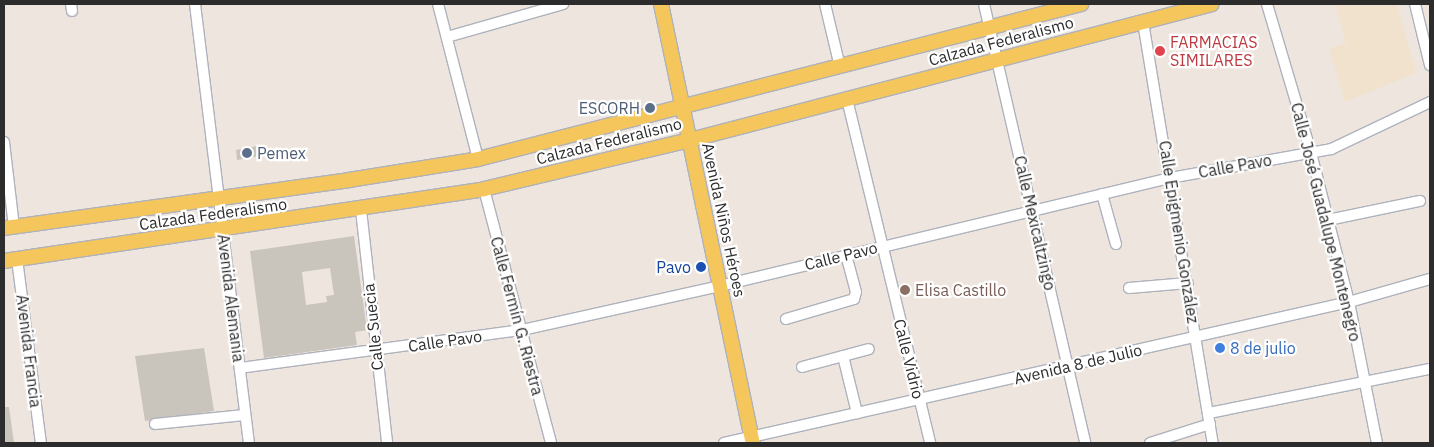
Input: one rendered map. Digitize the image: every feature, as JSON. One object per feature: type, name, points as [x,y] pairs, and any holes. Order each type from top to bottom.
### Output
[{"type":"main road","name":"Avenida Niños Héroes","points":[[661,4],[752,440]]},
{"type":"main road","name":"Calzada Federalismo","points":[[9,227],[218,198],[478,158],[1081,4]]},
{"type":"main road","name":"Calzada Federalismo","points":[[11,260],[138,242],[222,227],[361,210],[484,189],[690,140],[1212,4]]},
{"type":"street","name":"Avenida Alemania","points":[[195,4],[249,443]]},
{"type":"street","points":[[438,4],[478,158]]},
{"type":"street","points":[[447,37],[563,4]]},
{"type":"street","points":[[825,4],[840,67]]},
{"type":"street","name":"Calle Mexicaltzingo","points":[[984,4],[1085,443]]},
{"type":"street","name":"Calle José Guadalupe Montenegro","points":[[1267,4],[1311,153],[1349,302],[1377,443]]},
{"type":"street","points":[[1415,4],[1430,65]]},
{"type":"street","name":"Calle Epigmenio González","points":[[1143,22],[1188,283],[1213,443]]},
{"type":"street","name":"Calle Vidrio","points":[[847,99],[930,443]]},
{"type":"street","name":"Calle Pavo","points":[[240,368],[522,330],[720,286],[1170,178],[1311,153],[1342,145],[1430,102]]},
{"type":"street","points":[[4,142],[9,227]]},
{"type":"street","name":"Calle Fermín G. Riestra","points":[[484,189],[551,443]]},
{"type":"street","points":[[1102,194],[1116,244]]},
{"type":"street","points":[[1328,220],[1420,201]]},
{"type":"street","name":"Calle Suecia","points":[[361,210],[375,350],[387,443]]},
{"type":"street","points":[[786,318],[854,300],[856,292],[846,255]]},
{"type":"street","name":"Avenida Francia","points":[[11,260],[41,443]]},
{"type":"street","name":"Avenida 8 de Julio","points":[[724,443],[752,440],[857,413],[1349,302],[1430,279]]},
{"type":"street","points":[[1129,288],[1188,283]]},
{"type":"street","points":[[802,367],[869,349]]},
{"type":"street","points":[[843,356],[857,413]]},
{"type":"street","points":[[1209,413],[1365,380],[1430,369]]},
{"type":"street","points":[[155,424],[245,415]]},
{"type":"street","points":[[1150,443],[1210,424]]},
{"type":"shaded area","points":[[1335,4],[1397,4],[1416,73],[1345,102],[1329,49],[1346,43]]},
{"type":"building","name":"Pemex","points":[[257,146],[259,156],[237,160],[236,150]]},
{"type":"building","points":[[354,236],[367,330],[355,332],[357,345],[264,358],[250,251]],"holes":[[[330,268],[334,295],[326,296],[327,302],[306,305],[302,272]]]},
{"type":"building","points":[[204,348],[214,411],[145,421],[135,356]]},
{"type":"building","points":[[4,407],[9,407],[14,443],[4,443]]},
{"type":"place","name":"FARMACIAS SIMILARES","points":[[1160,51]]},
{"type":"place","name":"ESCORH","points":[[650,108]]},
{"type":"place","name":"Pemex","points":[[247,153]]},
{"type":"place","name":"Pavo","points":[[701,267]]},
{"type":"place","name":"Elisa Castillo","points":[[905,290]]},
{"type":"place","name":"8 de julio","points":[[1220,348]]}]
